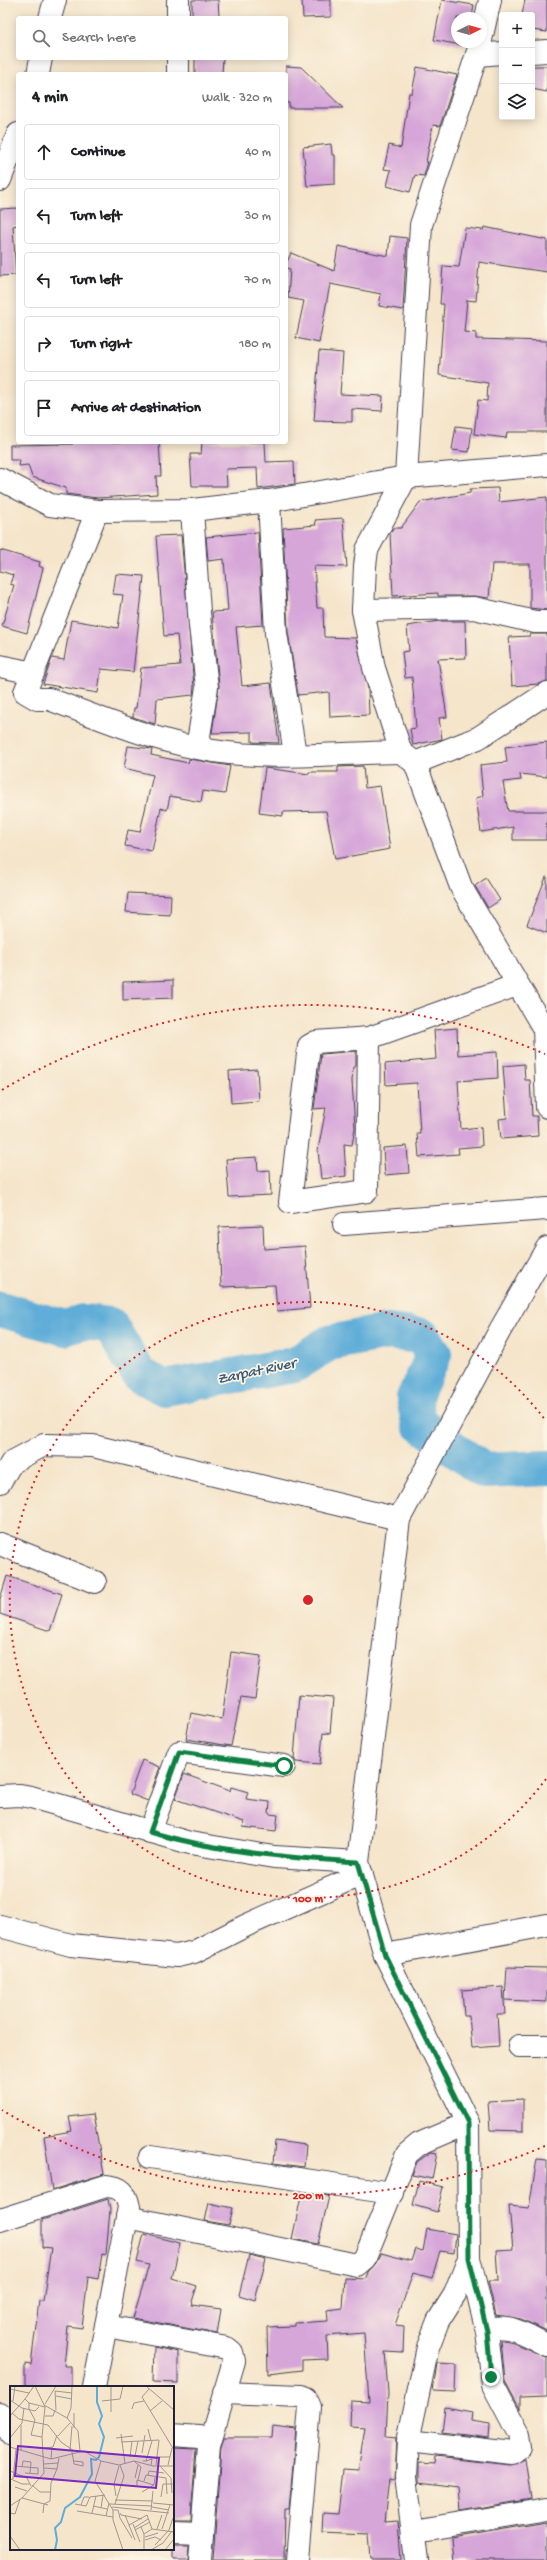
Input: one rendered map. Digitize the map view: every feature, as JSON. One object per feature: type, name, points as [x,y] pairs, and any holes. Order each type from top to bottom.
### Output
[{"type":"street","points":[[51,16],[55,0]]},
{"type":"street","points":[[178,0],[178,16]]},
{"type":"street","points":[[487,14],[490,0]]},
{"type":"street","points":[[479,48],[421,225],[406,477],[367,550],[362,610],[374,668],[408,758],[461,887],[517,985],[546,1019],[547,1107]]},
{"type":"street","points":[[486,48],[499,52]]},
{"type":"street","points":[[535,52],[547,51]]},
{"type":"street","points":[[38,72],[41,60]]},
{"type":"street","points":[[178,60],[178,72]]},
{"type":"street","points":[[0,180],[16,139]]},
{"type":"street","points":[[0,479],[50,505],[97,511],[192,510],[269,501],[406,477],[547,465]]},
{"type":"street","points":[[269,501],[276,633],[295,754]]},
{"type":"street","points":[[192,510],[206,687],[197,748]]},
{"type":"street","points":[[97,511],[25,692],[37,699],[49,700],[128,728],[197,748],[274,756],[295,754],[408,758],[487,733],[547,693]]},
{"type":"street","points":[[362,610],[474,608],[535,622],[547,622]]},
{"type":"street","points":[[0,666],[33,673]]},
{"type":"street","points":[[369,1038],[367,1191],[290,1202],[309,1046],[316,1042],[369,1038],[517,985]]},
{"type":"street","points":[[344,1224],[547,1209]]},
{"type":"street","points":[[408,2441],[512,2453],[520,2446],[519,2434],[493,2385],[487,2331],[469,2258],[468,2123],[385,1955],[360,1868],[399,1519],[499,1332],[547,1248]]},
{"type":"street","points":[[0,1482],[12,1462],[44,1445],[93,1446],[399,1519]]},
{"type":"street","points":[[0,1544],[95,1582]]},
{"type":"street","points":[[150,1832],[179,1752],[284,1766]]},
{"type":"street","points":[[0,1796],[20,1795],[31,1797],[190,1843],[274,1857],[360,1868]]},
{"type":"street","points":[[0,1926],[71,1945],[177,1956],[194,1952],[360,1868]]},
{"type":"street","points":[[385,1955],[547,1925]]},
{"type":"street","points":[[519,2046],[547,2046]]},
{"type":"street","points":[[127,2217],[357,2265],[365,2258],[407,2154],[413,2148],[468,2123]]},
{"type":"street","points":[[150,2157],[392,2193]]},
{"type":"street","points":[[0,2220],[106,2186],[122,2189],[127,2196],[129,2207],[94,2386]]},
{"type":"street","points":[[416,2560],[414,2530],[406,2476],[408,2441],[428,2347],[438,2321],[455,2294],[469,2258]]},
{"type":"street","points":[[106,2326],[227,2348],[232,2352],[234,2361],[211,2438],[200,2560]]},
{"type":"street","points":[[487,2331],[494,2326],[506,2326],[547,2345]]},
{"type":"street","points":[[224,2393],[301,2396],[308,2402],[310,2407],[297,2560]]},
{"type":"street","points":[[0,2414],[10,2432]]},
{"type":"street","points":[[174,2435],[211,2438]]},
{"type":"street","points":[[414,2530],[547,2510]]},
{"type":"street","points":[[174,2532],[202,2533]]},
{"type":"building","points":[[192,0],[218,0],[219,16],[192,16]]},
{"type":"building","points":[[302,0],[331,0],[331,17],[303,18]]},
{"type":"building","points":[[442,0],[474,5],[473,12],[451,12],[451,43],[434,40]]},
{"type":"building","points":[[525,0],[547,0],[547,32],[535,30],[535,12],[523,12]]},
{"type":"building","points":[[195,60],[223,60],[222,72],[195,72]]},
{"type":"building","points":[[286,66],[301,67],[343,108],[289,108],[288,72],[286,72]]},
{"type":"building","points":[[535,66],[547,66],[547,92],[535,90]]},
{"type":"building","points":[[417,67],[457,75],[440,126],[433,125],[426,162],[428,162],[424,176],[415,175],[410,192],[387,186],[391,170],[384,169],[389,145],[401,148],[409,93],[412,93]]},
{"type":"building","points":[[331,144],[332,155],[335,155],[335,184],[307,186],[303,147]]},
{"type":"building","points":[[16,208],[16,225],[13,226],[16,275],[0,276],[0,209]]},
{"type":"building","points":[[484,227],[547,240],[547,272],[479,262],[476,301],[467,300],[464,332],[476,333],[476,339],[547,341],[547,432],[507,432],[506,438],[474,434],[478,400],[487,401],[488,383],[439,375],[444,304],[440,304],[443,266],[459,267],[465,228],[483,230]]},
{"type":"building","points":[[390,236],[407,238],[403,310],[379,306],[381,294],[330,284],[319,343],[296,338],[304,301],[288,298],[290,269],[288,268],[288,260],[291,253],[334,271],[338,246],[388,256]]},
{"type":"building","points":[[319,351],[343,353],[340,394],[383,396],[382,411],[352,409],[352,422],[314,421]]},
{"type":"building","points":[[456,426],[472,428],[469,452],[452,450]]},
{"type":"building","points":[[159,444],[161,476],[156,476],[157,494],[98,498],[66,494],[66,488],[32,477],[28,465],[19,466],[20,460],[10,460],[10,445]]},
{"type":"building","points":[[202,444],[265,444],[266,462],[294,461],[295,484],[258,489],[257,468],[226,469],[227,486],[192,486],[190,454],[201,454]]},
{"type":"building","points":[[498,488],[499,502],[547,497],[547,610],[530,608],[530,564],[492,564],[489,598],[474,596],[438,596],[438,593],[393,596],[390,533],[393,528],[401,528],[420,502],[470,493],[470,489]]},
{"type":"building","points":[[343,518],[347,567],[314,566],[317,608],[323,608],[324,637],[356,638],[368,689],[369,715],[330,717],[329,692],[298,695],[288,632],[283,528],[316,525],[315,520]]},
{"type":"building","points":[[258,532],[263,625],[236,627],[242,686],[271,683],[279,743],[252,742],[252,732],[212,733],[219,686],[212,612],[228,611],[224,559],[208,561],[206,537]]},
{"type":"building","points":[[181,535],[194,687],[193,695],[157,699],[155,724],[133,717],[134,708],[136,708],[141,668],[180,665],[177,635],[164,636],[156,536]]},
{"type":"building","points":[[0,550],[40,562],[39,566],[43,568],[27,633],[2,626],[14,585],[10,584],[13,575],[0,571]]},
{"type":"building","points":[[116,574],[144,576],[133,672],[101,669],[98,693],[43,684],[52,658],[64,660],[71,620],[118,628],[123,595],[113,594]]},
{"type":"building","points":[[440,621],[465,621],[466,658],[438,659],[447,717],[439,718],[442,739],[413,745],[410,729],[416,728],[412,677],[405,678],[402,652],[409,651],[407,626]]},
{"type":"building","points":[[530,634],[547,634],[547,681],[538,684],[512,686],[509,637],[530,636]]},
{"type":"building","points":[[547,742],[547,777],[520,774],[521,780],[503,782],[508,811],[547,811],[546,840],[513,840],[513,827],[481,832],[476,798],[483,796],[480,765],[507,762],[505,747]]},
{"type":"building","points":[[128,746],[152,749],[151,755],[188,763],[189,759],[230,766],[225,794],[203,791],[201,802],[170,796],[167,810],[161,808],[152,851],[125,846],[128,830],[140,832],[153,775],[124,768]]},
{"type":"building","points":[[363,766],[365,788],[380,786],[390,849],[335,859],[326,811],[283,812],[283,816],[259,813],[265,768],[309,774],[309,772],[338,772],[338,767]]},
{"type":"building","points":[[547,877],[547,933],[527,925]]},
{"type":"building","points":[[486,878],[500,900],[488,908],[475,886]]},
{"type":"building","points":[[128,893],[171,895],[170,915],[126,912]]},
{"type":"building","points":[[173,980],[173,998],[123,1000],[123,982]]},
{"type":"building","points":[[457,1028],[458,1055],[497,1052],[498,1078],[458,1081],[461,1129],[481,1127],[482,1146],[458,1148],[459,1154],[419,1157],[417,1133],[420,1133],[417,1083],[386,1085],[385,1064],[436,1059],[434,1030]]},
{"type":"building","points":[[356,1051],[356,1066],[353,1067],[352,1081],[355,1128],[352,1145],[344,1144],[346,1176],[321,1179],[318,1150],[326,1108],[314,1109],[321,1054]]},
{"type":"building","points":[[524,1064],[525,1080],[530,1080],[532,1116],[537,1116],[538,1136],[501,1139],[499,1119],[507,1118],[503,1066]]},
{"type":"building","points":[[257,1069],[259,1101],[231,1103],[229,1071]]},
{"type":"building","points":[[407,1146],[409,1173],[385,1175],[383,1148]]},
{"type":"building","points":[[257,1157],[258,1171],[270,1170],[271,1195],[229,1197],[226,1159]]},
{"type":"building","points":[[263,1225],[264,1249],[305,1246],[310,1308],[277,1311],[275,1285],[221,1287],[219,1227]]},
{"type":"building","points":[[7,1576],[62,1594],[50,1631],[0,1614],[0,1599]]},
{"type":"building","points":[[231,1652],[261,1656],[255,1699],[241,1697],[231,1746],[186,1739],[191,1713],[222,1719]]},
{"type":"building","points":[[299,1695],[333,1698],[330,1734],[323,1733],[320,1764],[296,1762],[294,1758]]},
{"type":"building","points":[[142,1760],[160,1767],[148,1801],[130,1794]]},
{"type":"building","points":[[184,1774],[230,1791],[231,1787],[248,1792],[246,1799],[270,1802],[269,1814],[278,1815],[276,1831],[243,1827],[244,1822],[175,1799]]},
{"type":"building","points":[[507,1967],[547,1968],[547,2002],[505,2000]]},
{"type":"building","points":[[503,1987],[505,2014],[497,2014],[499,2046],[472,2048],[469,2016],[464,2016],[462,1990]]},
{"type":"building","points":[[523,2099],[523,2131],[490,2130],[488,2101]]},
{"type":"building","points":[[93,2114],[104,2174],[52,2190],[44,2136],[72,2131],[69,2117]]},
{"type":"building","points":[[275,2141],[306,2145],[304,2167],[273,2163]]},
{"type":"building","points":[[431,2152],[437,2153],[432,2179],[412,2175],[417,2162]]},
{"type":"building","points":[[537,2159],[547,2160],[547,2331],[521,2319],[496,2315],[488,2281],[498,2281],[496,2250],[513,2249],[509,2206],[529,2208]]},
{"type":"building","points":[[419,2181],[443,2187],[437,2212],[413,2205]]},
{"type":"building","points":[[302,2192],[329,2196],[318,2244],[292,2239]]},
{"type":"building","points":[[108,2199],[110,2210],[106,2255],[102,2254],[98,2279],[88,2277],[82,2328],[68,2326],[64,2366],[71,2366],[71,2386],[25,2386],[25,2364],[31,2365],[39,2301],[43,2301],[51,2248],[42,2247],[42,2220]]},
{"type":"building","points":[[209,2203],[233,2208],[229,2225],[205,2221]]},
{"type":"building","points":[[427,2229],[456,2234],[454,2253],[440,2251],[432,2278],[413,2273],[395,2325],[404,2326],[403,2353],[385,2352],[388,2393],[386,2437],[396,2438],[394,2481],[389,2480],[384,2522],[398,2521],[401,2560],[370,2560],[368,2534],[322,2532],[323,2513],[338,2514],[343,2469],[358,2470],[365,2427],[350,2426],[351,2401],[369,2402],[364,2333],[327,2336],[328,2359],[302,2360],[302,2370],[268,2374],[267,2327],[295,2326],[295,2323],[328,2321],[327,2310],[343,2308],[345,2278],[366,2279],[368,2272],[376,2263],[381,2253],[411,2261],[415,2249],[423,2251]]},
{"type":"building","points":[[144,2234],[180,2243],[172,2278],[197,2286],[191,2305],[221,2309],[217,2334],[133,2318],[149,2265],[137,2262]]},
{"type":"building","points":[[249,2255],[266,2259],[255,2300],[239,2295]]},
{"type":"building","points":[[501,2340],[513,2343],[547,2357],[547,2396],[520,2397],[520,2409],[505,2381]]},
{"type":"building","points":[[154,2347],[178,2352],[178,2383],[153,2382]]},
{"type":"building","points":[[437,2363],[456,2364],[455,2392],[433,2391]]},
{"type":"building","points":[[445,2407],[472,2412],[471,2421],[490,2424],[489,2438],[442,2432]]},
{"type":"building","points":[[273,2426],[296,2429],[289,2510],[285,2510],[284,2560],[213,2560],[221,2447],[224,2437],[272,2437]]},
{"type":"building","points":[[174,2448],[196,2449],[191,2520],[174,2520]]},
{"type":"building","points":[[435,2457],[511,2465],[525,2459],[531,2499],[461,2511],[459,2487],[419,2482],[419,2463],[434,2464]]},
{"type":"building","points":[[547,2522],[547,2560],[453,2560],[451,2538]]},
{"type":"building","points":[[174,2545],[189,2545],[188,2560],[173,2560]]},
{"type":"waterway","name":"Zarpat River","points":[[0,1309],[65,1328],[83,1322],[110,1325],[139,1374],[164,1388],[294,1365],[329,1343],[387,1332],[422,1336],[434,1354],[414,1398],[419,1423],[484,1471],[547,1468]]},
{"type":"route","points":[[284,1766],[192,1756],[179,1752],[150,1832],[190,1843],[274,1857],[358,1862],[385,1955],[468,2123],[469,2258],[487,2331],[491,2377]]}]
